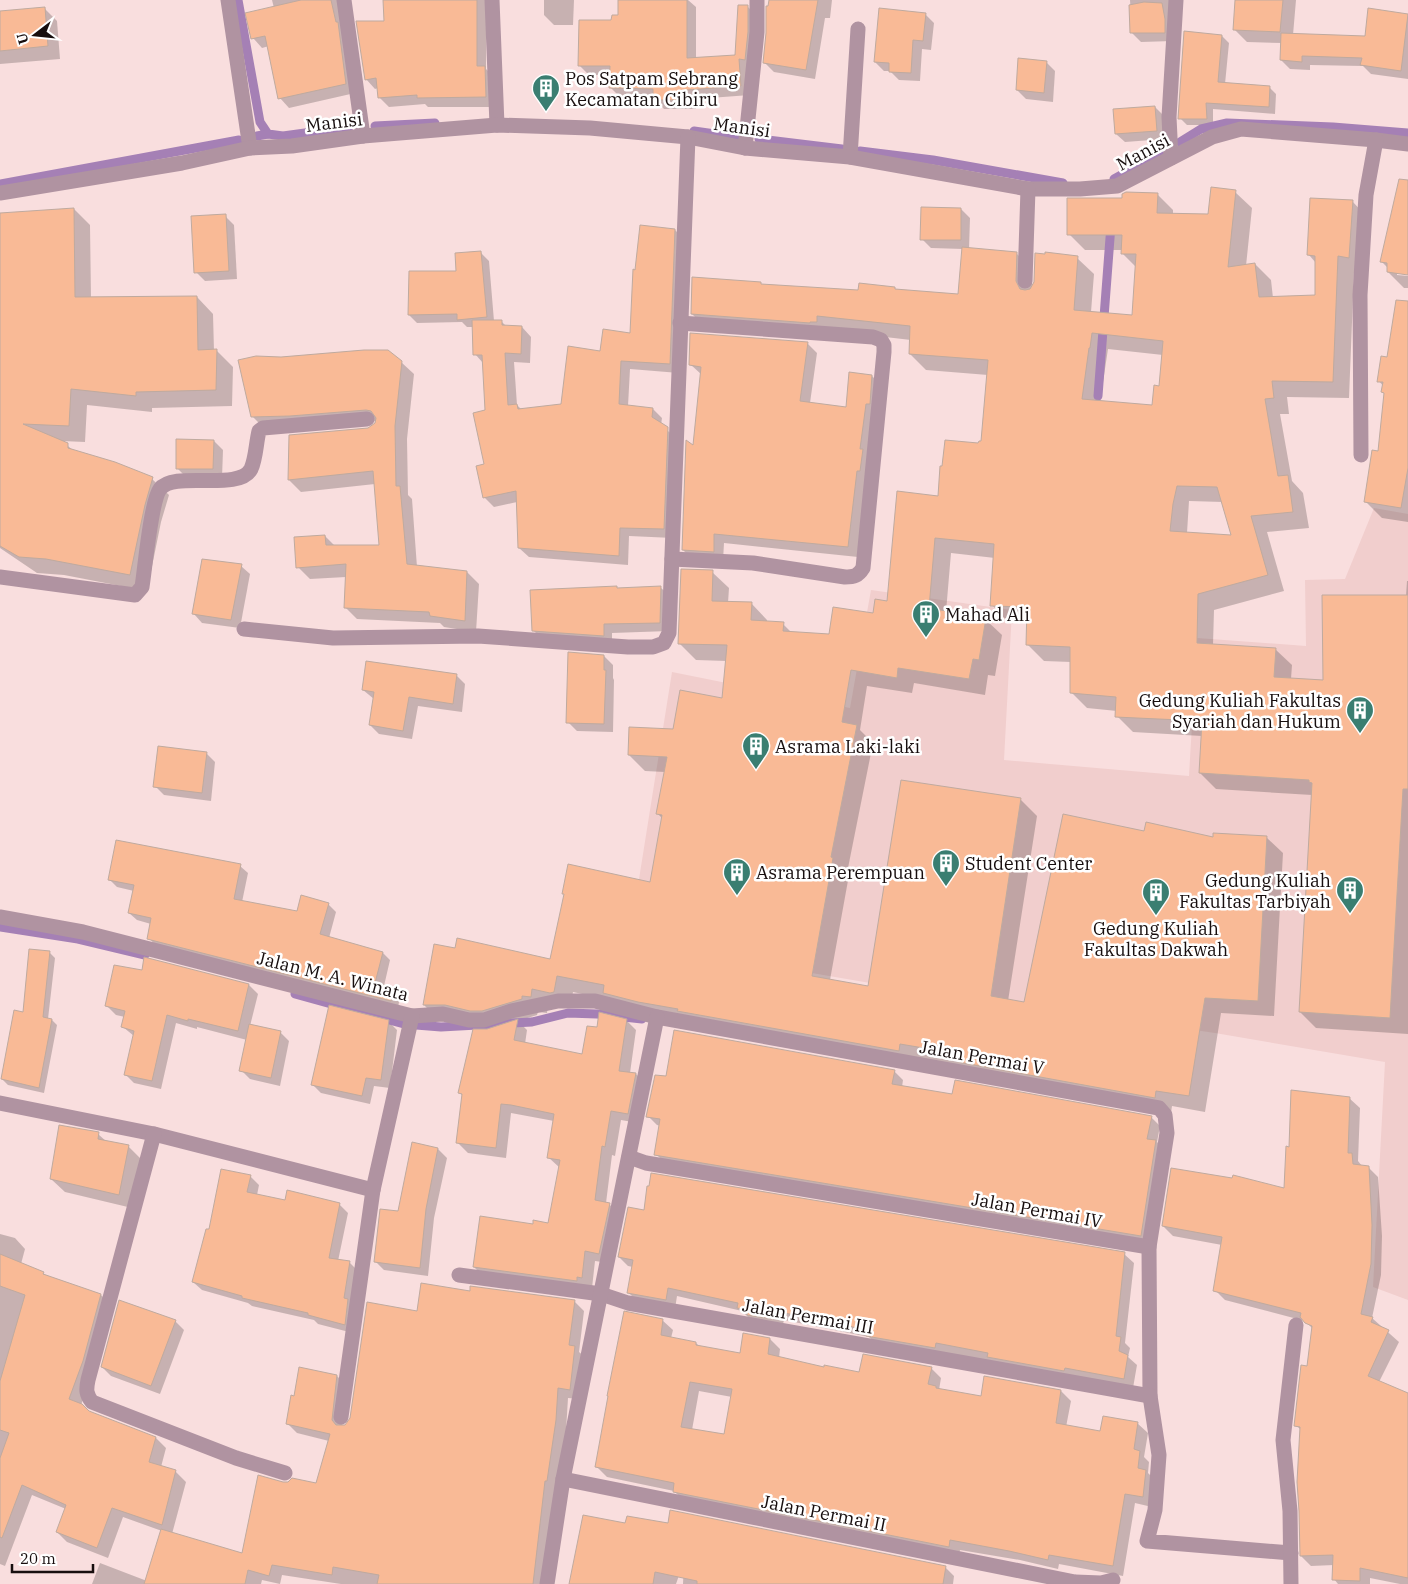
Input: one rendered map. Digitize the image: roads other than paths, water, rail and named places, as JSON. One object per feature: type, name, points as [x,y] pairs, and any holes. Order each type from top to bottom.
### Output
[{"type":"street","points":[[228,0],[250,148]]},
{"type":"street","points":[[344,0],[363,136]]},
{"type":"street","points":[[492,0],[497,125]]},
{"type":"street","points":[[745,148],[757,32],[757,0]]},
{"type":"street","points":[[1171,158],[1169,116],[1176,0]]},
{"type":"street","points":[[850,157],[858,29]]},
{"type":"street","name":"Manisi","points":[[0,193],[182,163],[250,148],[292,146],[363,136],[497,125],[590,128],[688,137],[745,148],[850,157],[1028,189],[1080,189],[1117,186],[1212,137],[1241,129],[1408,144]]},
{"type":"street","points":[[244,629],[333,638],[478,636],[628,647],[653,647],[664,643],[669,633],[688,137]]},
{"type":"street","points":[[1361,454],[1360,295],[1366,195],[1376,140]]},
{"type":"street","points":[[1025,282],[1028,189]]},
{"type":"street","points":[[672,559],[753,563],[845,577],[853,577],[860,574],[863,568],[884,352],[884,345],[881,340],[873,337],[680,324]]},
{"type":"street","points":[[0,577],[135,595],[142,587],[155,502],[161,488],[171,482],[237,479],[247,474],[251,468],[259,431],[264,428],[367,419]]},
{"type":"street","name":"Jalan M. A. Winata","points":[[0,917],[83,932],[412,1016],[443,1014],[469,1020],[484,1020],[511,1011],[558,1001],[595,1001],[657,1017]]},
{"type":"street","points":[[341,1417],[374,1190],[412,1016]]},
{"type":"street","points":[[547,1584],[563,1479],[657,1017]]},
{"type":"street","name":"Jalan Permai V","points":[[657,1017],[1158,1108],[1165,1115],[1167,1133],[1149,1247]]},
{"type":"street","points":[[0,1103],[154,1134],[374,1190]]},
{"type":"street","points":[[154,1134],[86,1387],[87,1396],[92,1402],[236,1458],[285,1473]]},
{"type":"street","name":"Jalan Permai IV","points":[[629,1157],[646,1162],[1149,1247]]},
{"type":"street","points":[[1149,1247],[1150,1396],[1159,1455],[1155,1510],[1147,1541],[1291,1553]]},
{"type":"street","name":"Jalan Permai III","points":[[459,1275],[601,1294],[628,1303],[1150,1396]]},
{"type":"street","points":[[1291,1584],[1290,1511],[1283,1440],[1296,1326]]},
{"type":"street","name":"Jalan Permai II","points":[[563,1479],[1075,1583]]},
{"type":"street","points":[[1075,1583],[1101,1583],[1113,1580]]},
{"type":"waterway","points":[[238,0],[260,122],[268,134],[283,136],[349,127]]},
{"type":"waterway","points":[[375,126],[435,123]]},
{"type":"waterway","points":[[1180,142],[1201,129],[1227,123],[1333,127],[1408,133]]},
{"type":"waterway","points":[[694,131],[736,137]]},
{"type":"waterway","points":[[257,136],[268,134]]},
{"type":"waterway","points":[[759,139],[842,149]]},
{"type":"waterway","points":[[0,184],[239,140]]},
{"type":"waterway","points":[[860,151],[933,160],[1063,183]]},
{"type":"waterway","points":[[1114,179],[1161,153]]},
{"type":"waterway","points":[[1098,396],[1111,225]]},
{"type":"waterway","points":[[0,927],[78,939],[145,955]]},
{"type":"waterway","points":[[295,994],[404,1024]]},
{"type":"waterway","points":[[416,1025],[441,1027],[532,1022],[568,1013],[642,1019]]},
{"type":"place","name":"Pos Satpam Sebrang Kecamatan Cibiru","points":[[546,112]]},
{"type":"place","name":"Mahad Ali","points":[[926,638]]},
{"type":"place","name":"Gedung Kuliah Fakultas Syariah dan Hukum","points":[[1360,734]]},
{"type":"place","name":"Asrama Laki-laki","points":[[756,770]]},
{"type":"place","name":"Student Center","points":[[946,887]]},
{"type":"place","name":"Asrama Perempuan","points":[[737,896]]},
{"type":"place","name":"Gedung Kuliah Fakultas Tarbiyah","points":[[1350,914]]},
{"type":"place","name":"Gedung Kuliah Fakultas Dakwah","points":[[1156,916]]}]
